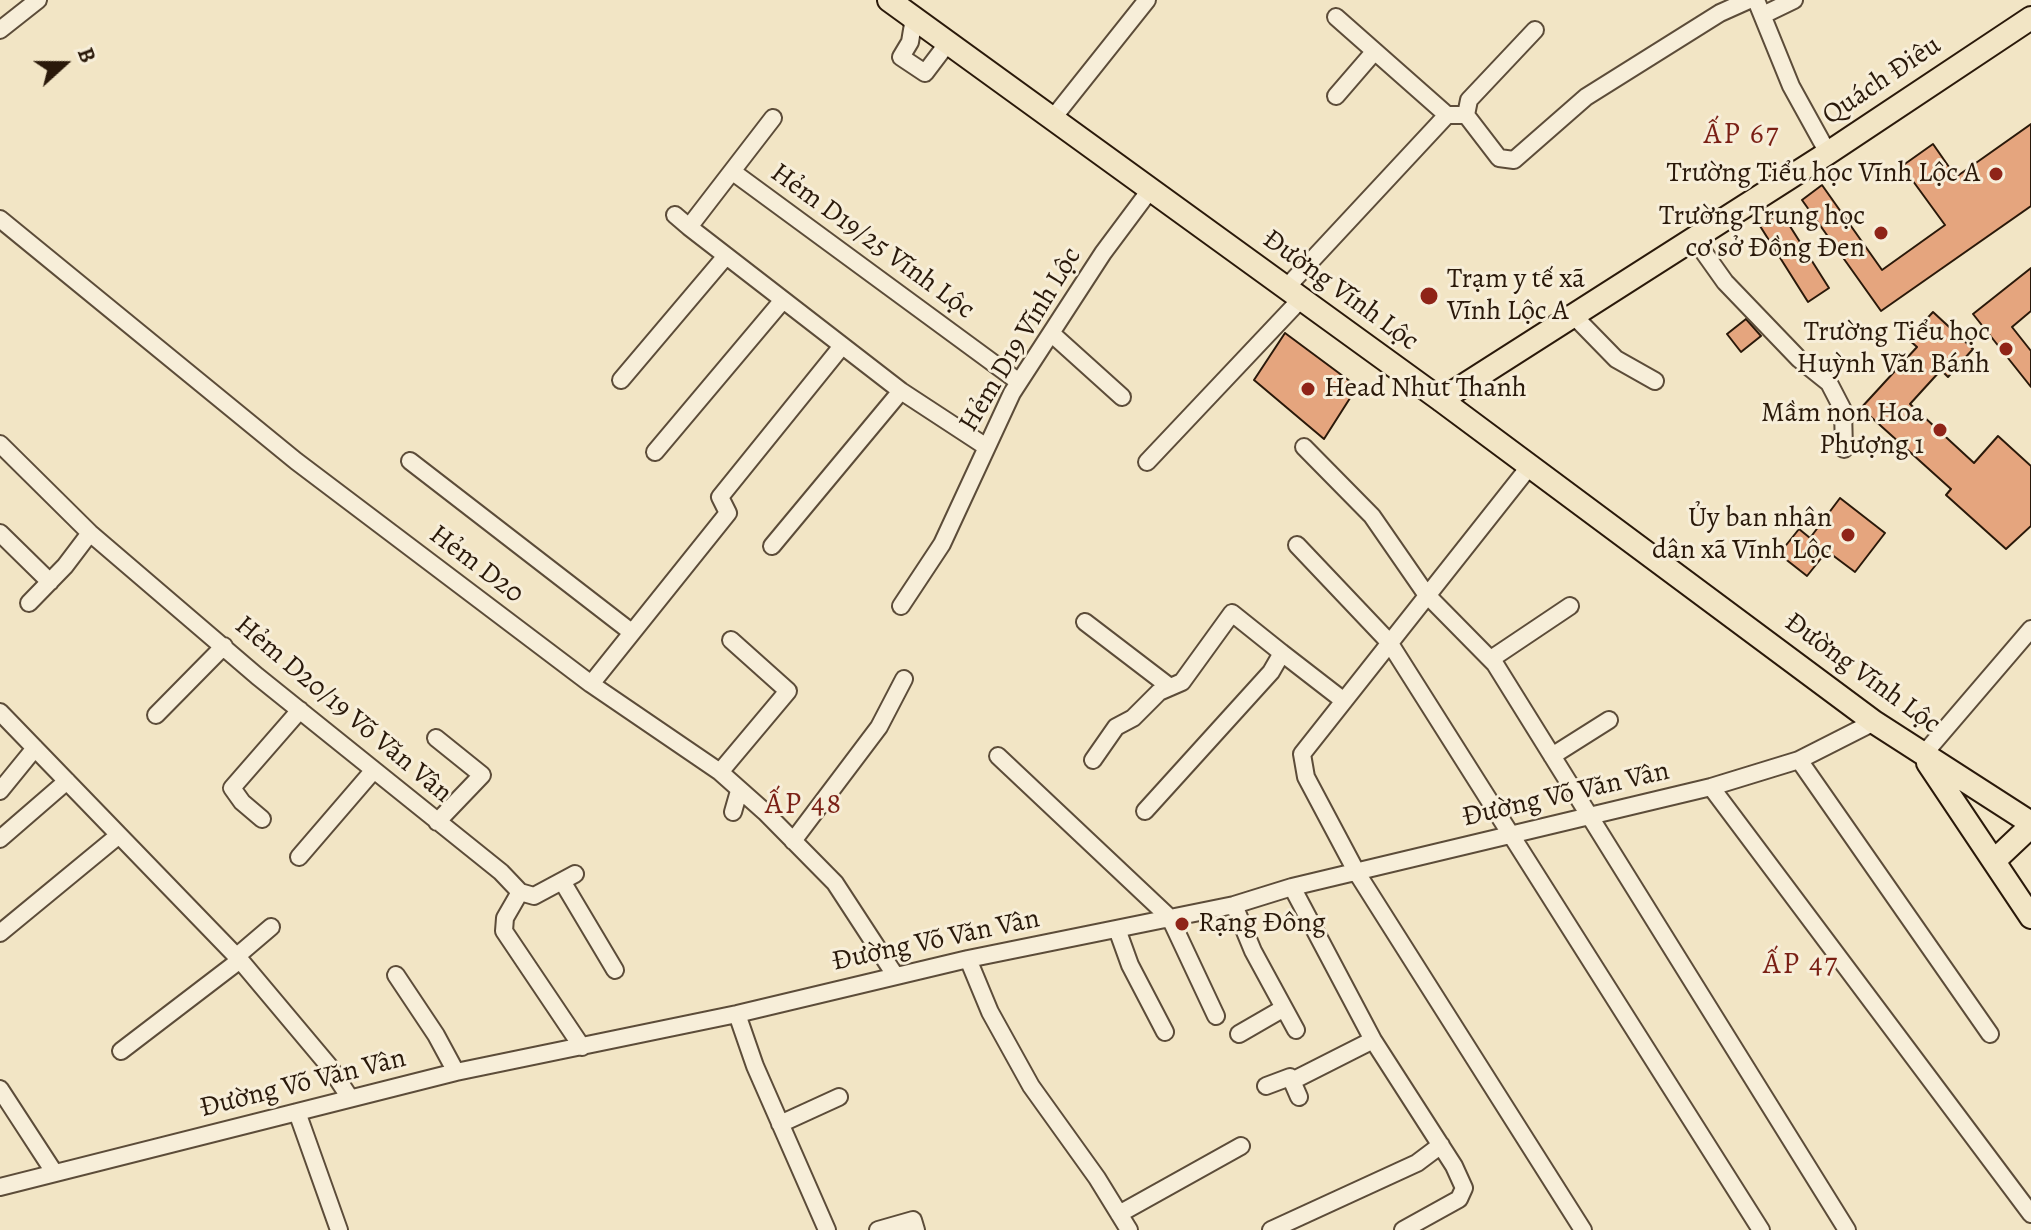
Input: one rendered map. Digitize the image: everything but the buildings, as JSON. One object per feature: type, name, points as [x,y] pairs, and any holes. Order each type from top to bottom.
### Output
[{"type":"main road","name":"Đường Vĩnh Lộc","points":[[889,0],[1441,400],[1874,722],[2031,825]]},
{"type":"main road","name":"Quách Điêu","points":[[1441,400],[1828,153],[2031,18]]},
{"type":"main road","points":[[1923,755],[2031,917]]},
{"type":"main road","points":[[1994,861],[2031,825]]},
{"type":"street","points":[[0,30],[38,0]]},
{"type":"street","points":[[1053,118],[1147,0]]},
{"type":"street","points":[[1535,30],[1469,100],[1466,115],[1499,158],[1514,160],[1586,97],[1720,13],[1749,0]]},
{"type":"street","points":[[1794,0],[1759,8],[1791,86],[1828,153]]},
{"type":"street","points":[[1336,17],[1447,115],[1466,115]]},
{"type":"street","points":[[914,18],[910,42],[901,57],[925,73],[947,44]]},
{"type":"street","points":[[1336,96],[1374,52]]},
{"type":"street","points":[[1147,462],[1447,115]]},
{"type":"street","points":[[689,227],[773,118]]},
{"type":"street","name":"Hẻm D19/25 Vĩnh Lộc","points":[[733,172],[1019,382]]},
{"type":"street","name":"Hẻm D19 Vĩnh Lộc","points":[[901,606],[942,544],[985,446],[1019,382],[1150,190]]},
{"type":"street","points":[[675,215],[901,391],[985,446]]},
{"type":"street","name":"Hẻm D20","points":[[0,219],[296,461],[591,684],[720,772],[735,802],[793,841],[835,883],[895,975]]},
{"type":"street","points":[[1693,237],[1725,282],[1799,359],[1829,383],[1843,410],[1844,449]]},
{"type":"street","points":[[621,380],[726,256]]},
{"type":"street","points":[[655,452],[783,300]]},
{"type":"street","points":[[1573,315],[1616,359],[1655,381]]},
{"type":"street","points":[[1051,333],[1122,397]]},
{"type":"street","points":[[591,684],[630,631],[728,513],[720,497],[842,346]]},
{"type":"street","points":[[772,546],[901,391]]},
{"type":"street","name":"Hẻm D20/19 Võ Văn Vân","points":[[0,444],[90,533],[373,771],[501,872],[520,892]]},
{"type":"street","points":[[1304,447],[1372,516],[1426,594],[1491,659],[1847,1230]]},
{"type":"street","points":[[410,461],[630,631]]},
{"type":"street","points":[[1529,467],[1302,754],[1306,777],[1357,873],[1583,1230]]},
{"type":"street","points":[[0,533],[50,582]]},
{"type":"street","points":[[29,603],[90,533]]},
{"type":"street","points":[[1297,545],[1389,642],[1761,1230]]},
{"type":"street","points":[[1491,659],[1570,606]]},
{"type":"street","points":[[1093,760],[1116,727],[1170,687],[1182,682],[1232,613],[1344,701]]},
{"type":"street","points":[[1085,622],[1170,687]]},
{"type":"street","points":[[1923,755],[2031,629]]},
{"type":"street","points":[[720,772],[788,691],[784,684],[731,640]]},
{"type":"street","points":[[156,715],[224,646]]},
{"type":"street","points":[[1145,811],[1271,672],[1282,653]]},
{"type":"street","points":[[793,841],[879,727],[904,679]]},
{"type":"street","points":[[262,819],[242,802],[232,788],[300,710]]},
{"type":"street","points":[[0,712],[238,958],[319,1054],[350,1098]]},
{"type":"street","points":[[1552,756],[1609,720]]},
{"type":"street","name":"Đường Võ Văn Vân","points":[[0,1187],[456,1072],[737,1014],[968,959],[1234,905],[1292,887],[1711,787],[1799,760],[1874,722]]},
{"type":"street","points":[[436,738],[482,775],[437,822]]},
{"type":"street","points":[[0,791],[35,748]]},
{"type":"street","points":[[998,756],[1170,918],[1216,1016]]},
{"type":"street","points":[[1799,760],[1990,1034]]},
{"type":"street","points":[[299,857],[373,771]]},
{"type":"street","points":[[0,839],[67,781]]},
{"type":"street","points":[[1711,787],[2031,1214]]},
{"type":"street","points":[[0,933],[119,835]]},
{"type":"street","points":[[582,1047],[504,931],[505,918],[520,892],[534,896],[569,878],[615,970]]},
{"type":"street","points":[[1292,887],[1373,1040],[1441,1145],[1464,1188],[1459,1199],[1403,1230]]},
{"type":"street","points":[[1234,905],[1253,951],[1296,1030]]},
{"type":"street","points":[[121,1051],[238,958],[271,927]]},
{"type":"street","points":[[1117,929],[1130,965],[1165,1032]]},
{"type":"street","points":[[968,959],[990,1012],[1031,1086],[1129,1230]]},
{"type":"street","points":[[396,975],[456,1072]]},
{"type":"street","points":[[1239,1034],[1284,1008]]},
{"type":"street","points":[[737,1014],[780,1124],[827,1230]]},
{"type":"street","points":[[1292,1081],[1373,1040]]},
{"type":"street","points":[[1266,1086],[1290,1077],[1299,1097]]},
{"type":"street","points":[[0,1089],[54,1172]]},
{"type":"street","points":[[780,1124],[839,1097]]},
{"type":"street","points":[[297,1112],[339,1230]]},
{"type":"street","points":[[1271,1230],[1417,1163],[1441,1145]]},
{"type":"street","points":[[1119,1214],[1241,1146]]},
{"type":"street","points":[[878,1230],[913,1220],[916,1230]]},
{"type":"place","name":"Trường Tiểu học Vĩnh Lộc A","points":[[1996,174]]},
{"type":"place","name":"Trường Trung học cơ sở Đồng Đen","points":[[1881,233]]},
{"type":"place","name":"Trạm y tế xã Vĩnh Lộc A","points":[[1429,296]]},
{"type":"place","name":"Trường Tiểu học Huỳnh Văn Bánh","points":[[2006,349]]},
{"type":"place","name":"Head Nhut Thanh","points":[[1308,389]]},
{"type":"place","name":"Mầm non Hoa Phượng 1","points":[[1940,430]]},
{"type":"place","name":"Ủy ban nhân dân xã Vĩnh Lộc","points":[[1848,535]]},
{"type":"place","name":"Rạng Đông","points":[[1182,924]]},
{"type":"district","name":"ẤP 67","points":[[1742,136]]},
{"type":"district","name":"ẤP 48","points":[[804,806]]},
{"type":"district","name":"ẤP 47","points":[[1801,966]]}]
